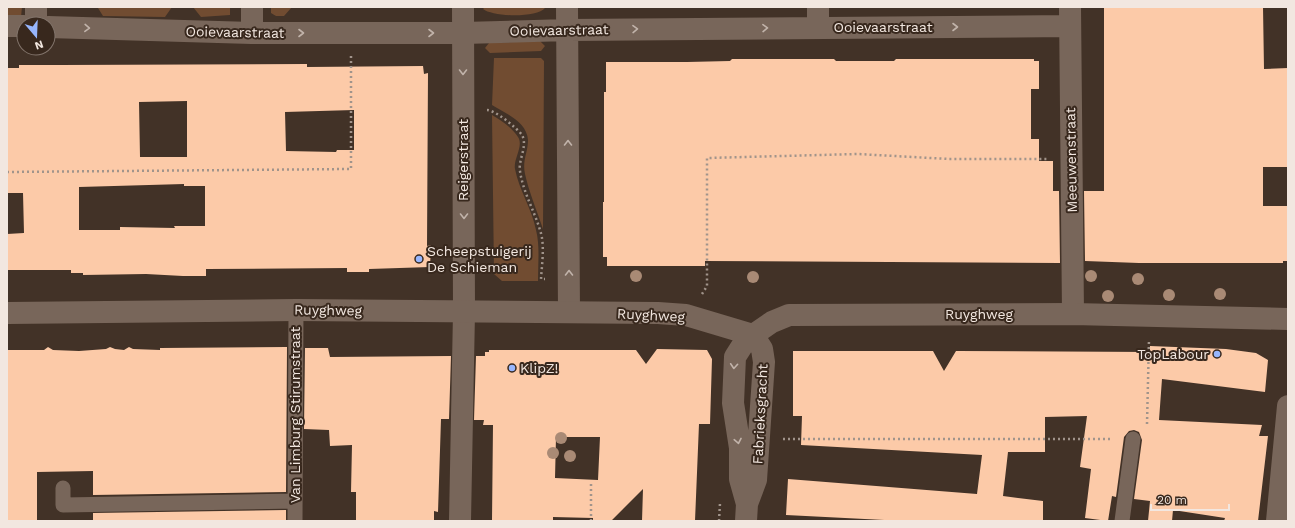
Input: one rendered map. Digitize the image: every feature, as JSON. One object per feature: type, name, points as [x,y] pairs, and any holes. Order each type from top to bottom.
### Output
[{"type":"street","points":[[252,7],[252,33]]},
{"type":"street","name":"Reigerstraat","points":[[460,521],[464,312],[463,7]]},
{"type":"street","points":[[567,7],[570,312]]},
{"type":"street","name":"Ooievaarstraat","points":[[56,27],[252,33],[463,33],[568,30],[818,17],[1070,17]]},
{"type":"street","name":"Meeuwenstraat","points":[[1070,17],[1073,314]]},
{"type":"street","name":"Ruyghweg","points":[[7,313],[296,310],[658,313],[686,315],[753,335],[763,327],[789,315],[1073,314],[1288,319]]},
{"type":"street","name":"Fabrieksgracht","points":[[753,335],[762,349],[764,362],[756,480],[746,512],[740,479],[740,448],[732,402],[735,357],[742,346],[753,335]]},
{"type":"street","points":[[1277,521],[1288,406]]},
{"type":"lane","name":"Van Limburg Stirumstraat","points":[[295,521],[296,310]]},
{"type":"lane","points":[[1122,521],[1133,439]]},
{"type":"lane","points":[[63,488],[63,505],[295,501]]},
{"type":"path","points":[[7,172],[351,169],[350,33]]},
{"type":"path","points":[[463,111],[492,110],[522,135],[524,143],[519,166],[520,176],[540,230],[541,279],[569,279]]},
{"type":"path","points":[[686,315],[708,286],[707,158],[858,154],[949,159],[1071,159]]},
{"type":"path","points":[[776,439],[1142,439],[1147,432],[1149,316]]},
{"type":"path","points":[[590,521],[591,484]]},
{"type":"path","points":[[719,521],[720,503]]},
{"type":"shaded area","points":[[7,7],[22,7],[21,16],[7,17]]},
{"type":"shaded area","points":[[68,7],[172,7],[165,17],[103,16],[98,8]]},
{"type":"shaded area","points":[[193,7],[230,7],[230,15],[201,17]]},
{"type":"shaded area","points":[[271,7],[292,7],[284,16],[276,16],[271,13]]},
{"type":"shaded area","points":[[485,7],[545,8],[533,14],[505,15],[488,12],[483,9]]},
{"type":"shaded area","points":[[540,41],[545,46],[541,51],[490,53],[485,48],[489,43]]},
{"type":"shaded area","points":[[494,58],[541,58],[544,61],[543,229],[524,169],[528,144],[527,134],[520,123],[492,105]]},
{"type":"shaded area","points":[[492,115],[510,127],[520,141],[515,161],[515,169],[536,230],[538,249],[538,281],[502,281],[494,274]]},
{"type":"building","points":[[1104,7],[1263,7],[1264,69],[1288,68],[1288,167],[1263,167],[1263,206],[1288,206],[1288,261],[1283,261],[1283,263],[1139,263],[1085,261],[1084,191],[1104,191]]},
{"type":"building","points":[[732,59],[834,59],[836,61],[894,61],[896,59],[1034,59],[1034,61],[1039,61],[1039,89],[1031,89],[1031,139],[1039,139],[1039,161],[1053,161],[1053,191],[1059,191],[1060,263],[705,261],[705,266],[607,266],[607,257],[603,257],[604,92],[606,92],[606,62],[730,61]]},
{"type":"building","points":[[307,64],[307,67],[423,66],[424,74],[428,73],[427,246],[431,245],[430,267],[369,269],[369,272],[347,272],[347,268],[206,269],[206,276],[146,274],[83,275],[83,273],[71,273],[71,270],[7,270],[7,234],[24,233],[23,193],[7,193],[7,68],[19,68],[19,65]],"holes":[[[187,101],[187,157],[140,157],[139,102]],[[354,110],[354,150],[337,150],[336,152],[286,151],[285,112]],[[184,184],[184,186],[205,186],[205,226],[174,226],[175,228],[120,227],[120,230],[79,230],[79,187]]]},
{"type":"building","points":[[1150,346],[1226,349],[1256,353],[1268,360],[1265,392],[1162,379],[1159,420],[1262,425],[1259,436],[1268,436],[1258,521],[1224,521],[1225,518],[1173,510],[1172,521],[1148,521],[1150,501],[1134,499],[1142,440],[1139,432],[1134,430],[1129,431],[1124,437],[1116,497],[1112,496],[1108,521],[1085,518],[1091,469],[1080,467],[1087,416],[1045,417],[1045,452],[1008,452],[1003,496],[1043,501],[1043,521],[904,521],[786,515],[788,479],[977,494],[982,455],[801,445],[802,416],[793,416],[793,351],[933,351],[944,371],[956,351],[1150,352]]},
{"type":"building","points":[[48,347],[53,350],[79,351],[106,349],[110,347],[124,350],[129,347],[133,349],[160,350],[160,348],[287,347],[286,492],[93,495],[93,471],[37,472],[37,521],[7,521],[7,350],[44,350]]},
{"type":"building","points":[[305,348],[328,348],[330,357],[451,356],[449,419],[441,419],[438,512],[434,511],[434,521],[356,521],[356,492],[351,492],[352,445],[330,446],[329,430],[304,429]]},
{"type":"building","points":[[657,349],[707,350],[712,359],[710,424],[699,424],[695,521],[642,521],[643,489],[611,521],[593,521],[593,518],[553,517],[553,521],[492,521],[493,425],[483,425],[484,420],[474,420],[476,356],[485,356],[485,352],[489,352],[489,350],[636,350],[646,364]],"holes":[[[556,437],[600,437],[598,480],[555,478]]]},
{"type":"building","points":[[286,510],[286,521],[93,521],[93,513]]},
{"type":"place","name":"Scheepstuigerij De Schieman","points":[[419,259]]},
{"type":"place","name":"TopLabour","points":[[1217,354]]},
{"type":"place","name":"KlipZ!","points":[[512,368]]}]
